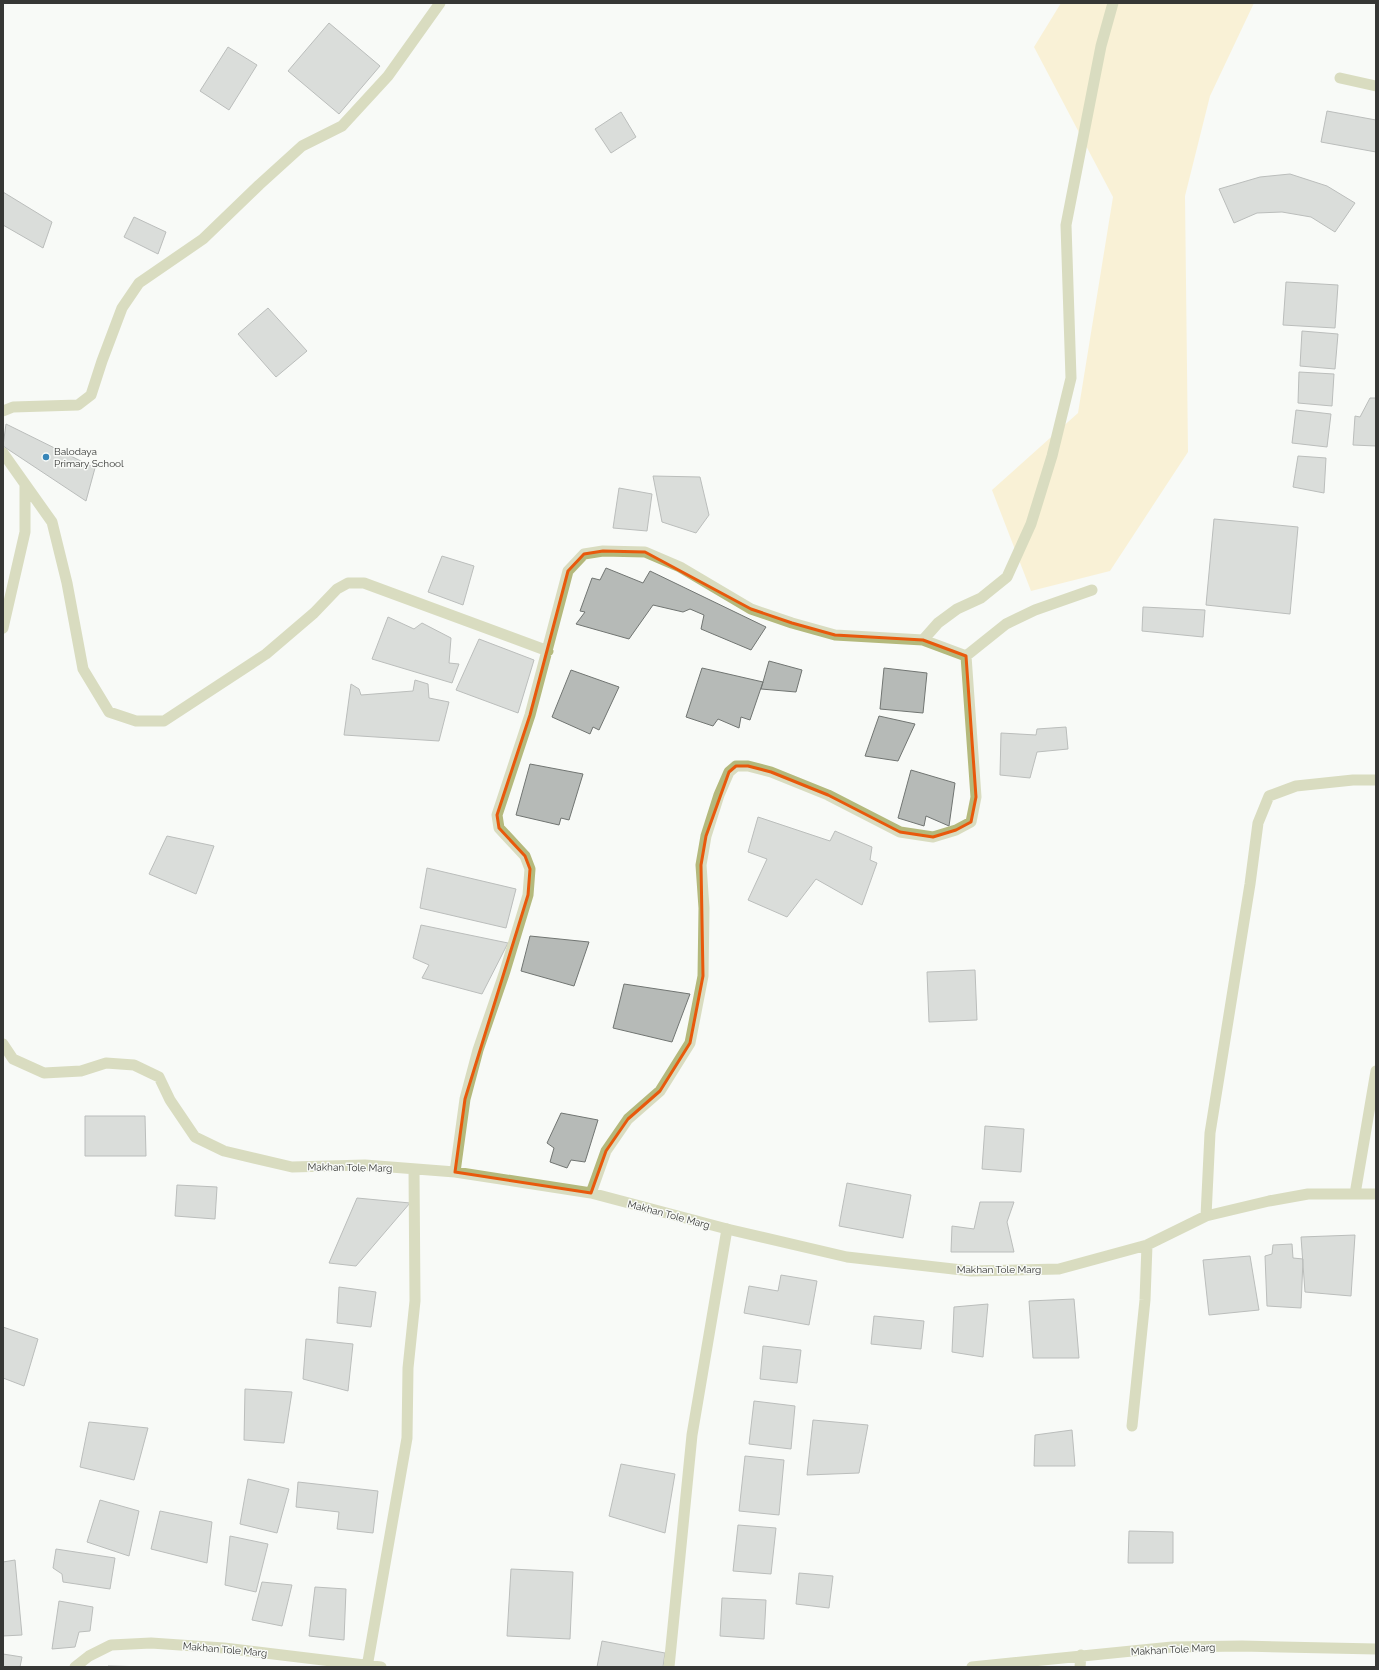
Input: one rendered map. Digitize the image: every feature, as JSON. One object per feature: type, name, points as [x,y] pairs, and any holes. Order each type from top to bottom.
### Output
[{"type":"street","points":[[3,411],[13,407],[78,405],[91,395],[122,308],[139,283],[203,239],[302,146],[342,126],[388,76],[440,3]]},
{"type":"street","points":[[923,640],[938,623],[958,609],[981,598],[1007,576],[1031,524],[1052,456],[1071,378],[1066,225],[1101,46],[1113,3]]},
{"type":"street","points":[[1340,78],[1376,86]]},
{"type":"street","points":[[3,453],[52,522],[67,584],[83,669],[109,712],[136,721],[164,721],[266,654],[314,613],[337,589],[348,583],[364,583],[548,650]]},
{"type":"street","points":[[3,628],[25,532],[25,484]]},
{"type":"street","points":[[455,1172],[465,1099],[478,1050],[506,971],[528,895],[530,869],[525,856],[499,828],[497,815],[530,715],[568,571],[584,554],[603,551],[646,552],[680,568],[752,608],[835,635],[923,640],[966,656]]},
{"type":"street","points":[[966,656],[1006,624],[1035,610],[1092,590]]},
{"type":"street","points":[[590,1193],[606,1151],[628,1119],[660,1091],[690,1043],[703,976],[704,908],[701,864],[706,836],[719,795],[729,772],[736,766],[748,766],[771,772],[828,795],[900,832],[933,837],[956,830],[971,822],[976,797],[966,656]]},
{"type":"street","points":[[1206,1216],[1210,1133],[1250,884],[1258,823],[1269,796],[1296,786],[1353,780],[1376,780]]},
{"type":"street","name":"Makhan Tole Marg","points":[[3,1044],[13,1059],[44,1073],[81,1071],[106,1063],[134,1065],[160,1078],[170,1100],[195,1137],[224,1151],[292,1167],[365,1165],[455,1172],[590,1193],[727,1229],[847,1257],[971,1272],[1059,1269],[1147,1245],[1206,1216],[1269,1201],[1308,1194],[1376,1194]]},
{"type":"street","points":[[1355,1194],[1376,1071]]},
{"type":"street","points":[[367,1666],[406,1438],[408,1368],[415,1301],[414,1169]]},
{"type":"street","points":[[669,1667],[692,1435],[727,1229]]},
{"type":"street","points":[[1132,1426],[1145,1300],[1147,1245]]},
{"type":"street","name":"Makhan Tole Marg","points":[[75,1667],[89,1656],[110,1645],[152,1643],[224,1648],[380,1667]]},
{"type":"street","name":"Makhan Tole Marg","points":[[972,1667],[1172,1647],[1242,1646],[1376,1649]]},
{"type":"street","points":[[1080,1667],[1081,1655]]},
{"type":"highlighted area","points":[[603,551],[645,552],[751,609],[792,623],[835,635],[923,640],[966,656],[976,797],[971,822],[956,830],[933,837],[900,832],[828,795],[771,772],[748,766],[736,766],[729,772],[706,836],[701,865],[703,976],[690,1043],[660,1091],[628,1119],[606,1151],[591,1193],[455,1172],[465,1099],[528,895],[530,869],[525,856],[499,828],[497,815],[530,715],[568,571],[584,554]]},
{"type":"shaded area","points":[[1061,3],[1254,3],[1210,96],[1185,196],[1188,452],[1110,571],[1031,591],[992,490],[1078,413],[1113,197],[1034,47]]},
{"type":"building","points":[[329,23],[380,66],[339,114],[288,71]]},
{"type":"building","points":[[228,47],[257,65],[229,110],[200,91]]},
{"type":"building","points":[[1327,111],[1376,120],[1376,152],[1321,142]]},
{"type":"building","points":[[621,112],[636,137],[611,153],[595,129]]},
{"type":"building","points":[[1290,174],[1327,186],[1355,203],[1335,232],[1311,217],[1282,212],[1257,213],[1234,223],[1219,189],[1260,177]]},
{"type":"building","points":[[3,192],[52,222],[43,248],[3,225]]},
{"type":"building","points":[[134,217],[166,232],[158,254],[124,237]]},
{"type":"building","points":[[1286,282],[1338,285],[1335,328],[1283,325]]},
{"type":"building","points":[[268,308],[307,351],[276,377],[238,334]]},
{"type":"building","points":[[1302,331],[1338,334],[1335,369],[1300,366]]},
{"type":"building","points":[[1299,372],[1334,374],[1332,406],[1298,403]]},
{"type":"building","points":[[1370,398],[1376,398],[1376,446],[1353,445],[1355,416],[1360,417]]},
{"type":"building","points":[[1296,410],[1331,414],[1327,447],[1292,443]]},
{"type":"building","name":"Balodaya Primary School","points":[[6,424],[95,468],[86,501],[3,446]]},
{"type":"building","points":[[1298,456],[1326,458],[1324,493],[1293,487]]},
{"type":"building","points":[[653,476],[700,477],[709,515],[696,533],[662,522]]},
{"type":"building","points":[[619,488],[652,494],[647,531],[613,528]]},
{"type":"building","points":[[1214,519],[1298,527],[1290,614],[1206,605]]},
{"type":"building","points":[[442,556],[474,566],[463,605],[428,592]]},
{"type":"building","points":[[606,568],[643,583],[650,571],[766,627],[751,650],[701,629],[704,615],[690,609],[683,612],[653,605],[629,639],[576,624],[585,612],[580,611],[592,578],[600,580]]},
{"type":"building","points":[[1143,607],[1205,610],[1203,637],[1142,631]]},
{"type":"building","points":[[388,617],[414,629],[422,623],[451,638],[449,663],[459,664],[452,683],[372,659]]},
{"type":"building","points":[[479,639],[534,660],[518,713],[456,690]]},
{"type":"building","points":[[769,661],[802,670],[796,692],[761,689]]},
{"type":"building","points":[[702,668],[763,682],[750,720],[741,717],[739,728],[718,719],[713,726],[686,717]]},
{"type":"building","points":[[884,668],[927,673],[923,713],[880,709]]},
{"type":"building","points":[[571,670],[619,687],[599,730],[593,727],[590,734],[552,717]]},
{"type":"building","points":[[415,680],[428,684],[429,698],[449,702],[439,741],[344,735],[351,684],[359,689],[361,695],[413,691]]},
{"type":"building","points":[[879,716],[915,724],[898,761],[865,756]]},
{"type":"building","points":[[1066,727],[1068,749],[1037,752],[1030,778],[1000,775],[1001,733],[1036,735],[1037,729]]},
{"type":"building","points":[[530,764],[583,774],[569,820],[561,818],[559,825],[516,815]]},
{"type":"building","points":[[911,770],[955,783],[949,826],[926,816],[924,826],[898,818]]},
{"type":"building","points":[[758,817],[830,841],[835,831],[872,847],[870,860],[877,863],[862,905],[816,879],[787,917],[748,900],[767,859],[748,852]]},
{"type":"building","points":[[167,836],[214,846],[196,894],[149,874]]},
{"type":"building","points":[[427,868],[516,889],[506,928],[420,908]]},
{"type":"building","points":[[421,925],[508,943],[482,994],[422,978],[429,965],[413,958]]},
{"type":"building","points":[[530,936],[589,942],[574,986],[521,971]]},
{"type":"building","points":[[975,970],[977,1020],[929,1022],[927,972]]},
{"type":"building","points":[[624,984],[690,994],[672,1042],[613,1028]]},
{"type":"building","points":[[561,1113],[598,1120],[585,1162],[571,1160],[567,1168],[550,1162],[554,1148],[547,1143]]},
{"type":"building","points":[[85,1116],[145,1116],[146,1156],[85,1156]]},
{"type":"building","points":[[985,1126],[1024,1129],[1021,1172],[982,1169]]},
{"type":"building","points":[[847,1183],[911,1195],[903,1238],[839,1226]]},
{"type":"building","points":[[177,1185],[217,1187],[215,1219],[175,1216]]},
{"type":"building","points":[[357,1198],[410,1203],[356,1266],[329,1263]]},
{"type":"building","points":[[980,1202],[1014,1202],[1007,1222],[1014,1252],[951,1252],[952,1226],[974,1229]]},
{"type":"building","points":[[1355,1235],[1351,1296],[1305,1292],[1301,1237]]},
{"type":"building","points":[[1292,1244],[1293,1258],[1303,1259],[1301,1308],[1267,1306],[1265,1256],[1272,1254],[1273,1245]]},
{"type":"building","points":[[1250,1256],[1259,1310],[1209,1315],[1203,1260]]},
{"type":"building","points":[[781,1275],[817,1281],[809,1325],[744,1313],[749,1286],[778,1291]]},
{"type":"building","points":[[339,1287],[376,1292],[371,1327],[337,1323]]},
{"type":"building","points":[[1074,1299],[1079,1358],[1033,1358],[1029,1301]]},
{"type":"building","points":[[988,1304],[983,1357],[952,1352],[954,1307]]},
{"type":"building","points":[[874,1316],[924,1321],[921,1349],[871,1344]]},
{"type":"building","points":[[3,1327],[38,1339],[24,1386],[3,1378]]},
{"type":"building","points":[[306,1339],[353,1344],[348,1391],[303,1379]]},
{"type":"building","points":[[763,1346],[801,1350],[797,1383],[760,1379]]},
{"type":"building","points":[[245,1389],[292,1392],[284,1443],[244,1440]]},
{"type":"building","points":[[754,1401],[795,1406],[791,1449],[749,1444]]},
{"type":"building","points":[[813,1420],[868,1425],[859,1473],[807,1475]]},
{"type":"building","points":[[89,1422],[148,1428],[134,1480],[80,1467]]},
{"type":"building","points":[[1072,1430],[1075,1466],[1034,1466],[1035,1435]]},
{"type":"building","points":[[745,1456],[784,1460],[779,1515],[739,1511]]},
{"type":"building","points":[[621,1464],[675,1474],[665,1533],[609,1516]]},
{"type":"building","points":[[248,1479],[289,1489],[277,1533],[240,1524]]},
{"type":"building","points":[[298,1482],[378,1491],[373,1533],[337,1529],[339,1512],[296,1507]]},
{"type":"building","points":[[100,1500],[139,1511],[129,1556],[87,1542]]},
{"type":"building","points":[[160,1511],[212,1522],[207,1563],[151,1549]]},
{"type":"building","points":[[738,1525],[776,1528],[771,1574],[733,1571]]},
{"type":"building","points":[[1129,1531],[1173,1532],[1173,1563],[1128,1563]]},
{"type":"building","points":[[230,1536],[268,1544],[256,1592],[225,1585]]},
{"type":"building","points":[[56,1549],[115,1558],[110,1589],[63,1582],[62,1574],[53,1568]]},
{"type":"building","points":[[15,1560],[22,1635],[3,1636],[3,1562]]},
{"type":"building","points":[[511,1569],[573,1572],[570,1639],[507,1636]]},
{"type":"building","points":[[799,1573],[833,1576],[829,1608],[796,1604]]},
{"type":"building","points":[[262,1582],[292,1585],[282,1626],[252,1620]]},
{"type":"building","points":[[315,1587],[346,1589],[344,1640],[309,1636]]},
{"type":"building","points":[[722,1598],[766,1600],[764,1639],[720,1636]]},
{"type":"building","points":[[59,1601],[93,1607],[90,1631],[79,1632],[75,1647],[52,1649]]},
{"type":"building","points":[[602,1641],[665,1653],[663,1667],[597,1667]]},
{"type":"building","points":[[3,1654],[22,1657],[20,1667],[3,1667]]},
{"type":"building","points":[[108,1666],[151,1667],[108,1667]]},
{"type":"place","name":"Balodaya Primary School","points":[[46,457]]}]
